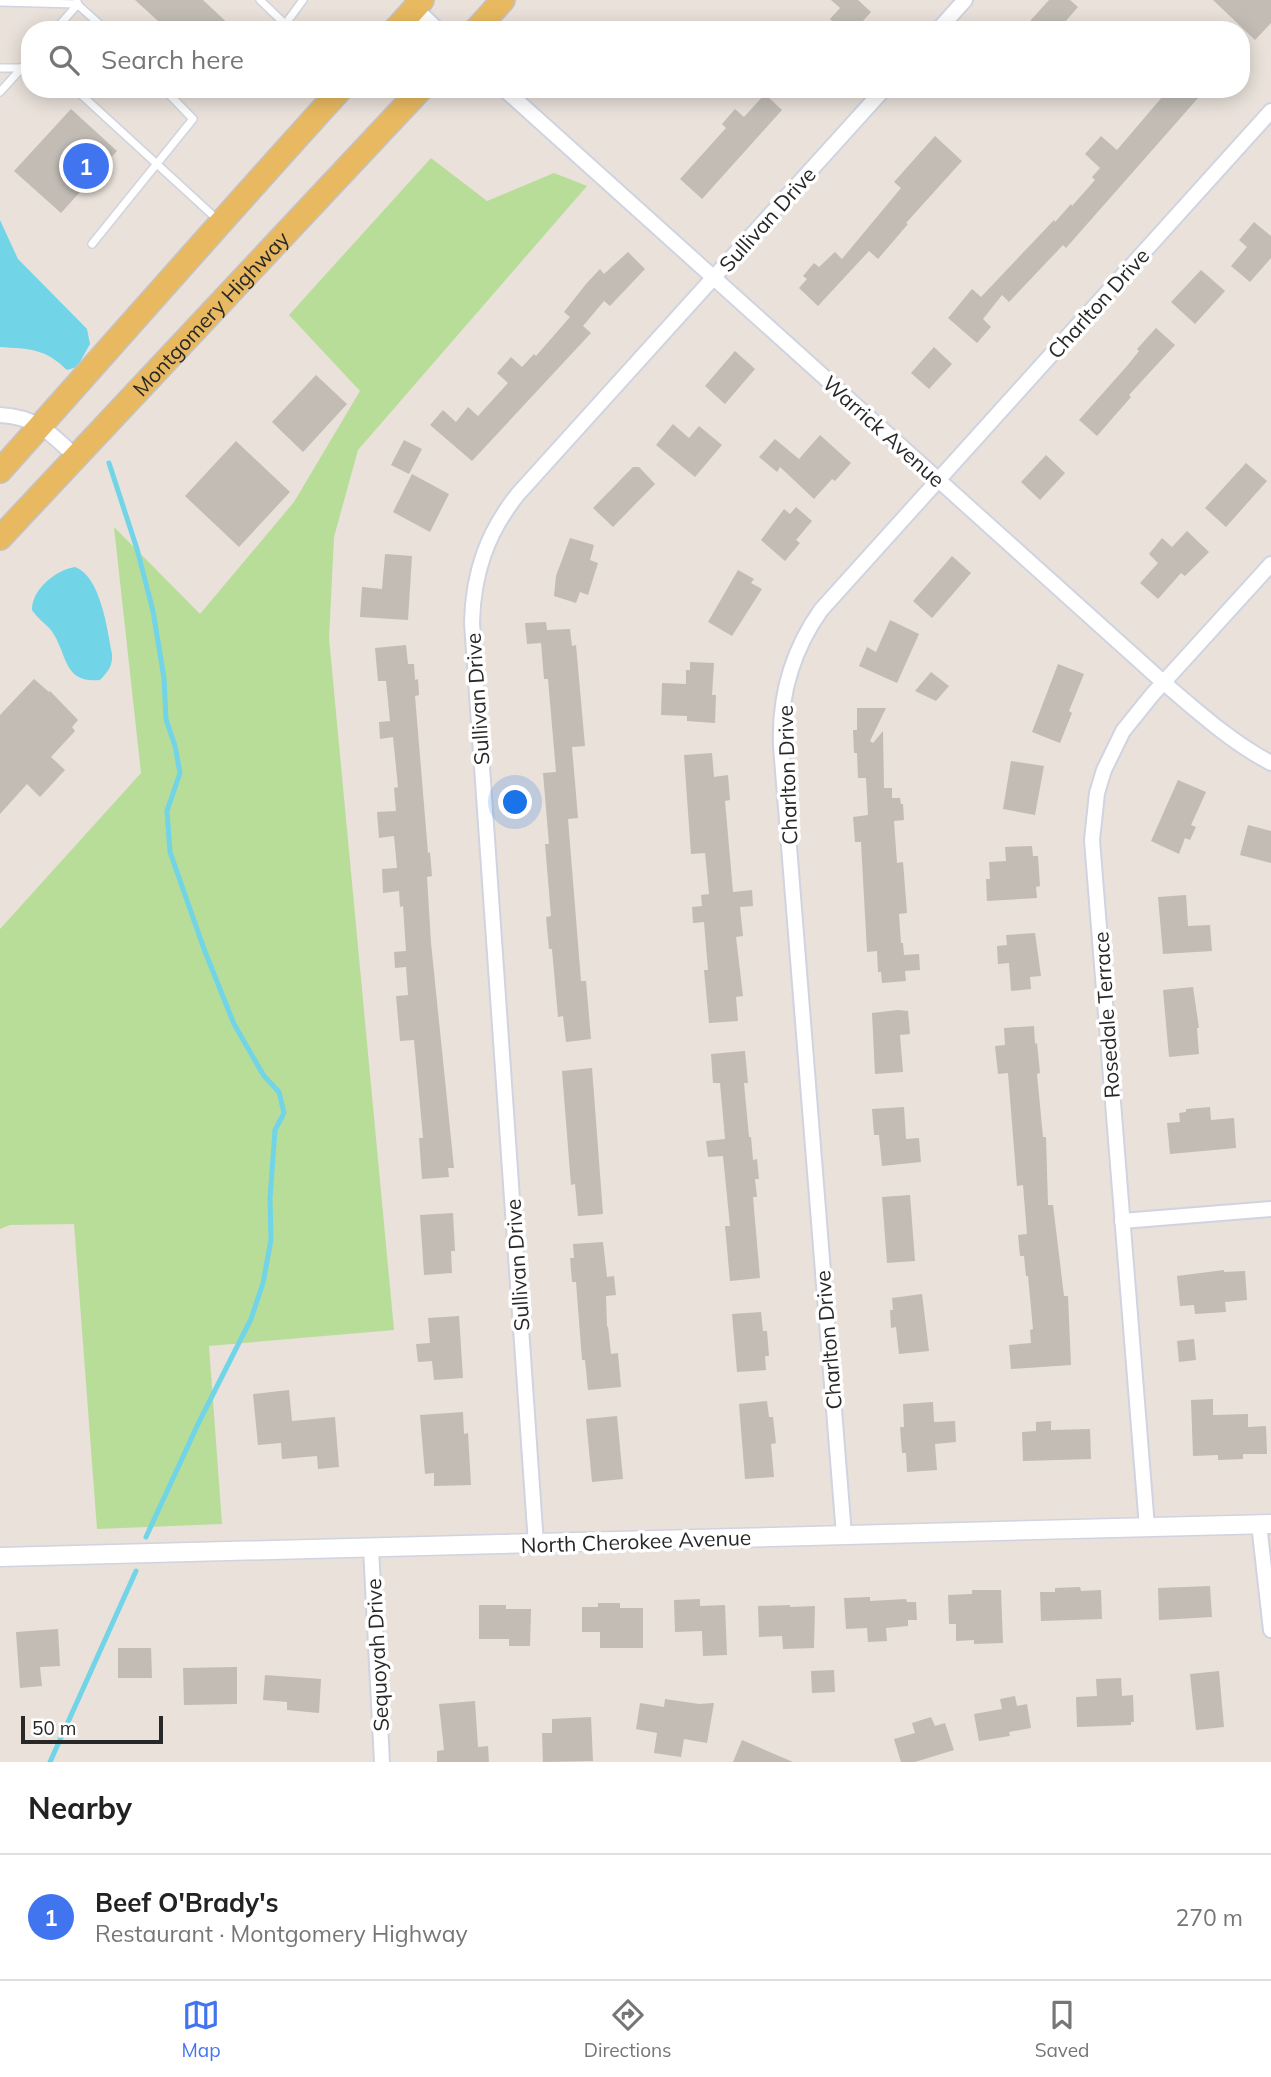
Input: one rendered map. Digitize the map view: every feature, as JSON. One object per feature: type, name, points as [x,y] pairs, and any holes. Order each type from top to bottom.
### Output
[{"type":"main road","points":[[484,21],[503,0]]},
{"type":"main road","points":[[402,21],[415,3]]},
{"type":"main road","points":[[0,471],[333,98]]},
{"type":"main road","name":"Montgomery Highway","points":[[0,538],[413,98]]},
{"type":"street","points":[[946,21],[965,0]]},
{"type":"street","points":[[415,3],[431,21]]},
{"type":"street","name":"Warrick Avenue","points":[[514,98],[1163,682],[1248,751],[1271,762]]},
{"type":"street","name":"Sullivan Drive","points":[[536,1544],[472,623],[474,586],[493,530],[518,494],[876,98]]},
{"type":"street","name":"Charlton Drive","points":[[844,1535],[780,722],[788,676],[810,625],[1271,111]]},
{"type":"street","points":[[0,415],[10,415],[42,425],[76,457]]},
{"type":"street","name":"Rosedale Terrace","points":[[1147,1527],[1093,840],[1094,816],[1100,781],[1112,750],[1135,713],[1271,564]]},
{"type":"street","points":[[1122,1221],[1271,1209]]},
{"type":"street","points":[[1265,1524],[1271,1630]]},
{"type":"street","name":"North Cherokee Avenue","points":[[0,1558],[1265,1524]]},
{"type":"street","name":"Sequoyah Drive","points":[[371,1548],[382,1762]]},
{"type":"lane","points":[[260,0],[278,21]]},
{"type":"lane","points":[[287,21],[303,0]]},
{"type":"lane","points":[[62,21],[78,1]]},
{"type":"lane","points":[[0,2],[78,1],[97,21]]},
{"type":"lane","points":[[0,68],[21,68]]},
{"type":"lane","points":[[0,92],[21,69]]},
{"type":"lane","points":[[85,98],[220,222]]},
{"type":"lane","points":[[92,244],[192,119],[172,98]]},
{"type":"green space","points":[[431,158],[487,201],[554,173],[587,186],[358,450],[334,537],[329,638],[394,1330],[209,1346],[222,1524],[97,1529],[74,1224],[10,1225],[0,1229],[0,929],[141,773],[114,527],[200,614],[294,502],[360,391],[289,315]]},
{"type":"water","points":[[0,220],[18,259],[87,329],[90,344],[77,367],[67,370],[44,354],[28,349],[0,347]]},
{"type":"water","points":[[75,567],[91,581],[105,618],[112,662],[100,680],[88,680],[72,672],[51,630],[32,610],[36,595],[46,582],[60,572]]},
{"type":"building","points":[[135,0],[203,0],[225,21],[158,21]]},
{"type":"building","points":[[831,0],[858,0],[871,12],[863,21],[832,21],[830,19],[840,8]]},
{"type":"building","points":[[1049,0],[1070,0],[1078,7],[1066,21],[1030,21]]},
{"type":"building","points":[[1213,0],[1271,0],[1271,23],[1255,40],[1250,35],[1250,21],[1235,21]]},
{"type":"building","points":[[761,98],[769,98],[782,110],[702,199],[680,179],[726,128],[722,124],[735,109],[744,117]]},
{"type":"building","points":[[1161,98],[1198,98],[1066,248],[1063,245],[1009,302],[1002,295],[983,319],[991,327],[977,343],[948,318],[972,289],[981,297],[1095,180],[1092,177],[1100,168],[1085,154],[1101,136],[1117,150]]},
{"type":"building","points":[[71,109],[117,151],[61,213],[14,171]]},
{"type":"building","points":[[935,136],[962,161],[906,223],[908,224],[878,259],[869,251],[818,306],[799,288],[807,279],[803,276],[814,263],[819,267],[835,252],[842,259],[901,188],[894,182]]},
{"type":"building","points":[[1254,222],[1271,236],[1271,258],[1250,282],[1231,266],[1247,247],[1239,240]]},
{"type":"building","points":[[628,252],[645,269],[610,306],[604,301],[583,326],[591,333],[472,461],[430,425],[443,410],[456,422],[468,407],[478,416],[508,383],[497,373],[511,357],[522,367],[534,354],[536,356],[570,317],[564,312],[586,284],[600,269],[604,274]]},
{"type":"building","points":[[1201,270],[1225,291],[1195,324],[1171,302]]},
{"type":"building","points":[[1156,328],[1175,345],[1129,395],[1131,397],[1097,436],[1079,420],[1127,366],[1139,351],[1137,349]]},
{"type":"building","points":[[934,347],[952,364],[929,389],[911,373]]},
{"type":"building","points":[[735,351],[755,369],[725,404],[705,386]]},
{"type":"building","points":[[316,375],[347,404],[303,452],[272,422]]},
{"type":"building","points":[[673,424],[689,438],[699,426],[722,445],[695,477],[656,445]]},
{"type":"building","points":[[820,435],[851,463],[814,499],[780,467],[777,472],[759,457],[775,439],[799,459]]},
{"type":"building","points":[[404,440],[422,449],[409,474],[391,465]]},
{"type":"building","points":[[236,441],[290,492],[239,547],[185,496]]},
{"type":"building","points":[[1046,455],[1065,473],[1040,500],[1021,482]]},
{"type":"building","points":[[1246,463],[1267,481],[1226,527],[1205,508]]},
{"type":"building","points":[[633,467],[639,467],[655,484],[613,527],[593,508]]},
{"type":"building","points":[[412,474],[449,494],[430,532],[393,512]]},
{"type":"building","points":[[796,507],[812,521],[796,540],[800,543],[785,561],[761,540],[784,509],[790,514]]},
{"type":"building","points":[[1187,531],[1209,552],[1185,576],[1181,573],[1158,599],[1140,583],[1158,563],[1149,554],[1162,538],[1172,547]]},
{"type":"building","points":[[570,538],[594,545],[590,560],[598,563],[588,595],[580,592],[576,603],[554,596],[556,576]]},
{"type":"building","points":[[385,554],[412,556],[408,620],[360,617],[362,587],[382,589]]},
{"type":"building","points":[[952,556],[971,573],[932,618],[913,601]]},
{"type":"building","points":[[738,570],[754,579],[751,583],[762,589],[732,636],[708,622]]},
{"type":"building","points":[[890,620],[919,634],[897,683],[859,666],[867,647],[876,652]]},
{"type":"building","points":[[546,622],[547,630],[570,629],[572,646],[576,645],[585,746],[572,747],[578,818],[568,819],[581,981],[586,981],[591,1039],[566,1042],[563,1016],[558,1017],[552,949],[549,949],[546,917],[551,916],[543,773],[556,772],[548,679],[544,679],[541,643],[527,644],[525,623]]},
{"type":"building","points":[[406,645],[408,664],[414,664],[415,680],[418,679],[419,695],[415,696],[432,876],[427,877],[431,943],[454,1168],[448,1168],[449,1177],[422,1179],[419,1138],[423,1138],[414,1040],[400,1041],[396,996],[408,995],[406,967],[395,968],[394,952],[406,951],[403,906],[400,907],[399,891],[383,893],[382,869],[397,868],[394,836],[379,838],[377,812],[396,811],[394,788],[398,787],[393,737],[380,739],[379,722],[390,721],[386,681],[378,681],[375,648]]},
{"type":"building","points":[[690,662],[714,663],[712,695],[716,695],[715,723],[687,721],[687,716],[661,715],[662,683],[686,684],[686,670],[690,670]]},
{"type":"building","points":[[1058,664],[1084,674],[1060,743],[1032,732]]},
{"type":"building","points":[[931,672],[949,686],[936,701],[915,691]]},
{"type":"building","points":[[34,679],[50,691],[78,720],[72,727],[75,731],[51,757],[65,770],[40,797],[27,784],[0,814],[0,715]]},
{"type":"building","points":[[857,708],[886,708],[870,741],[873,743],[883,731],[884,788],[892,788],[892,798],[900,798],[903,804],[904,820],[894,821],[897,863],[903,862],[907,913],[899,914],[901,943],[904,955],[919,954],[920,970],[905,971],[906,981],[882,983],[881,972],[878,972],[877,951],[867,952],[861,842],[855,842],[853,817],[868,815],[866,778],[858,778],[857,753],[854,753],[853,730],[857,730]]},
{"type":"building","points":[[712,753],[714,777],[728,775],[730,800],[725,801],[733,892],[752,890],[753,906],[740,907],[743,936],[736,937],[743,996],[736,997],[738,1021],[709,1023],[704,970],[708,970],[704,922],[693,923],[692,907],[702,906],[701,895],[709,894],[705,853],[691,854],[684,755]]},
{"type":"building","points":[[1011,761],[1044,766],[1035,815],[1003,809]]},
{"type":"building","points":[[1178,780],[1206,792],[1191,825],[1196,827],[1190,840],[1185,838],[1179,854],[1151,841]]},
{"type":"building","points":[[1248,825],[1271,831],[1271,863],[1240,855]]},
{"type":"building","points":[[1032,846],[1033,856],[1038,856],[1040,886],[1036,887],[1037,898],[987,901],[986,879],[990,879],[989,862],[1006,861],[1005,847]]},
{"type":"building","points":[[1186,895],[1188,926],[1210,925],[1212,951],[1163,954],[1158,897]]},
{"type":"building","points":[[1035,933],[1041,976],[1030,977],[1031,989],[1011,991],[1009,963],[998,964],[997,946],[1007,945],[1006,935]]},
{"type":"building","points":[[1193,987],[1199,1028],[1199,1054],[1169,1057],[1163,990]]},
{"type":"building","points":[[908,1011],[910,1034],[900,1035],[903,1072],[875,1074],[872,1013]]},
{"type":"building","points":[[1034,1026],[1040,1073],[1037,1074],[1043,1137],[1046,1137],[1048,1205],[1053,1205],[1064,1296],[1068,1296],[1071,1365],[1011,1369],[1009,1345],[1031,1343],[1030,1330],[1033,1329],[1028,1276],[1024,1256],[1020,1256],[1018,1235],[1027,1234],[1023,1185],[1017,1186],[1008,1073],[998,1074],[995,1046],[1005,1045],[1004,1028]]},
{"type":"building","points":[[745,1051],[748,1083],[744,1083],[749,1137],[753,1160],[757,1159],[759,1179],[755,1179],[757,1197],[753,1197],[760,1278],[730,1281],[725,1226],[730,1226],[723,1156],[708,1157],[706,1141],[725,1139],[720,1083],[713,1083],[711,1054]]},
{"type":"building","points":[[592,1068],[603,1214],[578,1216],[575,1184],[571,1185],[562,1071]]},
{"type":"building","points":[[904,1107],[906,1139],[919,1138],[921,1162],[882,1166],[879,1135],[874,1135],[872,1109]]},
{"type":"building","points":[[1210,1107],[1211,1120],[1234,1118],[1236,1148],[1170,1154],[1167,1123],[1180,1122],[1179,1113],[1186,1112],[1186,1109]]},
{"type":"building","points":[[910,1195],[915,1261],[887,1263],[882,1197]]},
{"type":"building","points":[[453,1213],[455,1251],[451,1251],[452,1273],[424,1275],[420,1215]]},
{"type":"building","points":[[603,1242],[607,1277],[614,1276],[616,1295],[606,1296],[607,1327],[611,1354],[618,1353],[621,1387],[588,1390],[585,1360],[582,1360],[576,1282],[572,1282],[570,1258],[574,1258],[573,1244]]},
{"type":"building","points":[[1224,1270],[1245,1271],[1247,1300],[1225,1302],[1226,1312],[1195,1314],[1194,1305],[1180,1306],[1177,1276]]},
{"type":"building","points":[[922,1294],[929,1351],[899,1354],[896,1327],[891,1328],[892,1298]]},
{"type":"building","points":[[761,1312],[763,1331],[767,1331],[769,1356],[765,1356],[766,1370],[737,1372],[732,1314]]},
{"type":"building","points":[[459,1316],[463,1378],[434,1380],[432,1361],[418,1362],[416,1344],[430,1343],[428,1318]]},
{"type":"building","points":[[1194,1339],[1196,1360],[1179,1362],[1177,1341]]},
{"type":"building","points":[[289,1390],[292,1421],[335,1417],[339,1467],[318,1469],[317,1456],[282,1459],[281,1443],[258,1445],[253,1394]]},
{"type":"building","points":[[1213,1399],[1213,1415],[1248,1414],[1248,1427],[1266,1426],[1267,1454],[1243,1454],[1243,1459],[1218,1460],[1218,1455],[1193,1456],[1191,1400]]},
{"type":"building","points":[[767,1401],[769,1417],[773,1417],[776,1443],[771,1444],[774,1477],[745,1479],[739,1404]]},
{"type":"building","points":[[933,1402],[934,1422],[955,1421],[956,1442],[935,1444],[937,1470],[907,1472],[900,1427],[904,1427],[903,1404]]},
{"type":"building","points":[[463,1412],[464,1434],[468,1433],[471,1485],[434,1486],[434,1473],[425,1474],[420,1415]]},
{"type":"building","points":[[617,1416],[623,1479],[592,1482],[586,1419]]},
{"type":"building","points":[[1051,1421],[1051,1430],[1090,1429],[1091,1459],[1023,1461],[1022,1432],[1036,1431],[1036,1422]]},
{"type":"building","points":[[1210,1586],[1212,1617],[1159,1620],[1158,1588]]},
{"type":"building","points":[[1080,1587],[1081,1591],[1101,1590],[1102,1619],[1041,1621],[1040,1592],[1055,1592],[1055,1588]]},
{"type":"building","points":[[972,1590],[1001,1590],[1003,1643],[974,1644],[974,1640],[956,1641],[956,1624],[949,1624],[948,1595],[972,1594]]},
{"type":"building","points":[[870,1597],[870,1601],[906,1599],[907,1602],[916,1602],[917,1620],[908,1620],[908,1626],[886,1628],[887,1641],[868,1642],[867,1628],[846,1629],[844,1598]]},
{"type":"building","points":[[700,1599],[700,1606],[725,1605],[727,1655],[703,1656],[702,1631],[675,1632],[674,1600]]},
{"type":"building","points":[[598,1603],[620,1603],[620,1608],[643,1608],[643,1648],[600,1648],[600,1632],[582,1632],[582,1607],[598,1607]]},
{"type":"building","points":[[479,1605],[531,1609],[530,1646],[509,1646],[509,1639],[479,1639]]},
{"type":"building","points":[[758,1606],[815,1606],[814,1648],[783,1649],[782,1636],[759,1637]]},
{"type":"building","points":[[58,1629],[60,1666],[40,1667],[42,1686],[20,1688],[16,1632]]},
{"type":"building","points":[[118,1648],[151,1648],[152,1678],[118,1678]]},
{"type":"building","points":[[237,1667],[237,1704],[184,1705],[183,1668]]},
{"type":"building","points":[[834,1670],[835,1692],[812,1693],[811,1671]]},
{"type":"building","points":[[1219,1671],[1224,1727],[1196,1730],[1190,1674]]},
{"type":"building","points":[[265,1675],[321,1679],[319,1713],[287,1710],[287,1702],[263,1700]]},
{"type":"building","points":[[1121,1678],[1122,1696],[1133,1695],[1134,1722],[1131,1722],[1131,1725],[1077,1727],[1076,1697],[1097,1696],[1096,1679]]},
{"type":"building","points":[[1015,1696],[1017,1706],[1027,1704],[1031,1728],[1009,1732],[1010,1736],[979,1741],[974,1714],[1002,1709],[1000,1699]]},
{"type":"building","points":[[665,1699],[699,1704],[714,1703],[707,1743],[684,1739],[681,1757],[654,1753],[657,1733],[636,1729],[640,1703],[664,1707]]},
{"type":"building","points":[[475,1701],[478,1747],[488,1746],[489,1762],[437,1762],[437,1751],[444,1750],[439,1704]]},
{"type":"building","points":[[591,1717],[593,1761],[543,1762],[542,1733],[552,1733],[552,1719]]},
{"type":"building","points":[[931,1717],[935,1726],[945,1723],[954,1750],[915,1762],[901,1762],[894,1739],[915,1733],[912,1723]]},
{"type":"building","points":[[742,1740],[793,1762],[733,1762]]},
{"type":"waterway","points":[[109,463],[137,549],[153,611],[164,678],[166,719],[180,773],[167,811],[170,852],[234,1024],[264,1076],[279,1092],[284,1113],[275,1130],[270,1199],[271,1240],[263,1283],[251,1319],[198,1424],[146,1537]]},
{"type":"waterway","points":[[50,1762],[136,1571]]},
{"type":"place","name":"Beef O'Brady's","points":[[86,166]]}]
